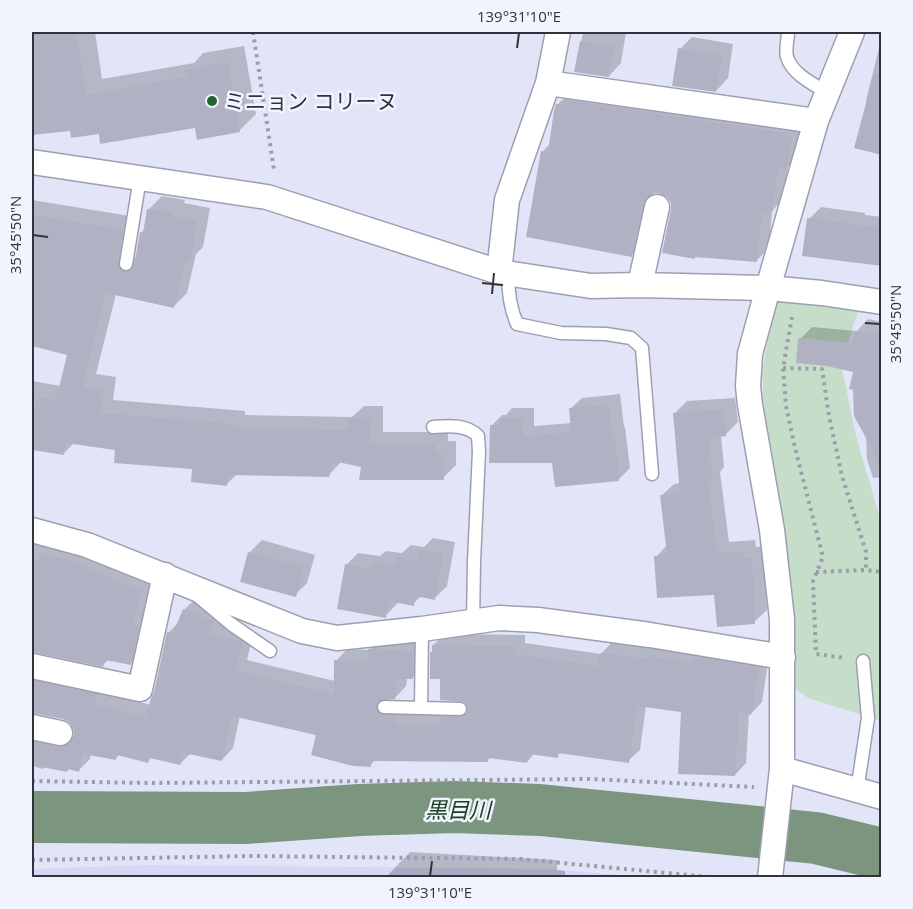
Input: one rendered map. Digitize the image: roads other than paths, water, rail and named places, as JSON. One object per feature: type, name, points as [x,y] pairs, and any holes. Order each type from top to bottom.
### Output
[{"type":"street","points":[[504,273],[507,200],[548,83],[558,32]]},
{"type":"street","points":[[770,875],[779,789],[782,619],[773,542],[750,405],[748,386],[750,354],[816,121],[852,32]]},
{"type":"street","points":[[548,83],[816,121]]},
{"type":"street","points":[[32,162],[267,196],[504,273],[591,286],[768,288],[882,302]]},
{"type":"street","points":[[640,285],[657,207]]},
{"type":"street","points":[[32,530],[87,545],[302,631],[337,638],[499,618],[538,620],[783,657]]},
{"type":"street","points":[[32,666],[140,688],[173,578]]},
{"type":"street","points":[[32,727],[60,733]]},
{"type":"street","points":[[779,789],[858,791],[882,797]]},
{"type":"lane","points":[[789,32],[787,54],[792,67],[811,83],[828,93]]},
{"type":"lane","points":[[126,264],[140,178]]},
{"type":"lane","points":[[504,273],[517,324],[561,333],[606,334],[631,338],[642,348],[652,474]]},
{"type":"lane","points":[[433,427],[454,426],[472,430],[478,436],[473,622]]},
{"type":"lane","points":[[173,578],[231,624],[270,651]]},
{"type":"lane","points":[[421,708],[422,629]]},
{"type":"lane","points":[[858,791],[868,718],[864,661]]},
{"type":"lane","points":[[384,707],[460,709]]},
{"type":"waterway","name":"黒目川","points":[[32,817],[246,818],[359,810],[454,807],[540,810],[816,838],[882,854]]},
{"type":"place","name":"ミニョン コリーヌ","points":[[212,101]]}]
